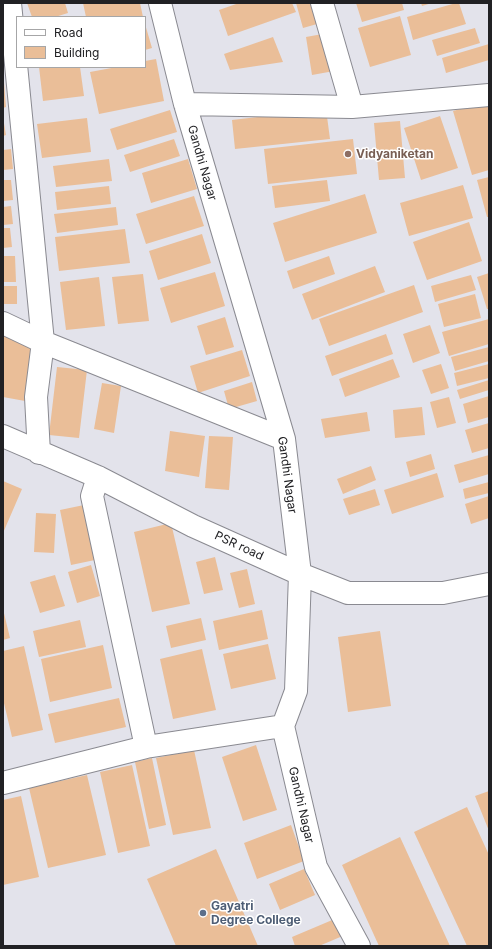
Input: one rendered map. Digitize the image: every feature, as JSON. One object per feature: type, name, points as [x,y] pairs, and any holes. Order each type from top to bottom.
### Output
[{"type":"street","points":[[10,3],[16,65]]},
{"type":"street","name":"Gandhi Nagar","points":[[160,3],[185,104],[284,438],[300,574],[296,691],[283,726],[316,867],[359,946]]},
{"type":"street","points":[[322,3],[352,107]]},
{"type":"street","points":[[16,68],[43,342],[36,397],[39,453]]},
{"type":"street","points":[[185,104],[352,107],[489,95]]},
{"type":"street","points":[[3,323],[43,342],[284,438]]},
{"type":"street","name":"PSR road","points":[[3,436],[39,453],[98,477],[193,526],[300,574],[348,593],[443,593],[489,584]]},
{"type":"street","points":[[98,477],[92,496],[146,747]]},
{"type":"street","points":[[3,783],[146,747],[283,726]]},
{"type":"building","points":[[27,3],[65,3],[68,13],[58,16],[32,16]]},
{"type":"building","points":[[83,3],[140,3],[143,16],[86,16]]},
{"type":"building","points":[[239,3],[292,3],[296,12],[228,36],[219,10]]},
{"type":"building","points":[[296,3],[318,3],[324,22],[303,28]]},
{"type":"building","points":[[356,3],[402,3],[404,10],[362,22]]},
{"type":"building","points":[[421,3],[432,3],[422,6]]},
{"type":"building","points":[[459,3],[466,24],[413,40],[407,17]]},
{"type":"building","points":[[400,16],[411,55],[370,67],[358,28]]},
{"type":"building","points":[[146,27],[152,48],[146,50]]},
{"type":"building","points":[[475,28],[480,43],[437,56],[432,40]]},
{"type":"building","points":[[328,33],[334,71],[312,75],[306,37]]},
{"type":"building","points":[[273,37],[283,62],[230,70],[224,54]]},
{"type":"building","points":[[489,44],[489,60],[446,73],[442,58]]},
{"type":"building","points":[[156,59],[164,101],[99,114],[90,72],[112,68],[146,68],[146,61]]},
{"type":"building","points":[[39,68],[80,68],[84,96],[43,101]]},
{"type":"building","points":[[4,82],[6,107],[3,108],[3,83]]},
{"type":"building","points":[[489,101],[489,170],[472,175],[453,111]]},
{"type":"building","points":[[326,109],[330,139],[235,149],[232,120]]},
{"type":"building","points":[[170,110],[177,132],[117,150],[110,129]]},
{"type":"building","points":[[440,116],[458,168],[421,180],[404,128]]},
{"type":"building","points":[[3,117],[6,135],[3,136]]},
{"type":"building","points":[[87,118],[91,152],[42,158],[37,124]]},
{"type":"building","points":[[400,121],[405,178],[379,180],[374,123]]},
{"type":"building","points":[[174,139],[180,156],[130,172],[124,155]]},
{"type":"building","points":[[353,139],[357,174],[268,184],[264,149]]},
{"type":"building","points":[[11,149],[13,169],[3,170],[3,150]]},
{"type":"building","points":[[109,159],[112,181],[56,187],[53,166]]},
{"type":"building","points":[[188,159],[197,189],[151,203],[142,173]]},
{"type":"building","points":[[489,177],[489,217],[487,217],[477,180]]},
{"type":"building","points":[[3,180],[11,180],[13,200],[3,201]]},
{"type":"building","points":[[327,180],[330,201],[275,208],[272,186]]},
{"type":"building","points":[[463,185],[473,218],[409,236],[400,203]]},
{"type":"building","points":[[109,186],[111,204],[57,210],[55,192]]},
{"type":"building","points":[[365,194],[377,233],[285,262],[273,223]]},
{"type":"building","points":[[194,196],[204,226],[146,244],[136,214]]},
{"type":"building","points":[[11,206],[13,224],[3,225],[3,207]]},
{"type":"building","points":[[116,207],[118,225],[57,233],[54,214]]},
{"type":"building","points":[[469,222],[482,261],[427,280],[413,242]]},
{"type":"building","points":[[3,228],[10,228],[12,247],[3,248]]},
{"type":"building","points":[[125,229],[130,263],[59,271],[55,237]]},
{"type":"building","points":[[202,234],[211,263],[158,280],[149,251]]},
{"type":"building","points":[[3,256],[15,256],[16,282],[3,282]]},
{"type":"building","points":[[329,256],[335,274],[293,289],[287,271]]},
{"type":"building","points":[[375,266],[385,292],[312,320],[302,294]]},
{"type":"building","points":[[215,272],[225,306],[171,323],[160,288]]},
{"type":"building","points":[[489,273],[489,309],[487,309],[477,277]]},
{"type":"building","points":[[143,274],[149,321],[118,324],[112,277]]},
{"type":"building","points":[[471,275],[476,290],[435,302],[431,286]]},
{"type":"building","points":[[99,277],[105,326],[66,330],[60,282]]},
{"type":"building","points":[[414,285],[423,312],[329,346],[319,319]]},
{"type":"building","points":[[3,286],[17,286],[17,304],[3,304]]},
{"type":"building","points":[[475,294],[481,318],[444,327],[438,304]]},
{"type":"building","points":[[225,317],[234,347],[206,355],[197,326]]},
{"type":"building","points":[[489,319],[489,344],[449,356],[442,332]]},
{"type":"building","points":[[430,325],[440,353],[413,363],[403,334]]},
{"type":"building","points":[[386,334],[393,354],[332,376],[325,356]]},
{"type":"building","points":[[3,335],[36,341],[25,401],[3,397]]},
{"type":"building","points":[[489,347],[489,361],[455,371],[451,357]]},
{"type":"building","points":[[242,350],[250,376],[198,393],[190,366]]},
{"type":"building","points":[[393,359],[400,377],[345,397],[339,379]]},
{"type":"building","points":[[441,364],[449,388],[431,394],[422,370]]},
{"type":"building","points":[[489,364],[489,378],[457,386],[454,373]]},
{"type":"building","points":[[57,367],[87,370],[79,438],[49,435]]},
{"type":"building","points":[[489,380],[489,390],[460,399],[457,390]]},
{"type":"building","points":[[252,382],[257,401],[229,409],[224,391]]},
{"type":"building","points":[[102,383],[121,386],[114,433],[94,429]]},
{"type":"building","points":[[489,396],[489,417],[468,423],[463,404]]},
{"type":"building","points":[[449,397],[456,423],[437,428],[430,402]]},
{"type":"building","points":[[422,407],[425,435],[395,438],[393,410]]},
{"type":"building","points":[[367,412],[370,431],[325,438],[321,419]]},
{"type":"building","points":[[489,423],[489,448],[472,453],[465,430]]},
{"type":"building","points":[[170,431],[205,436],[199,477],[165,471]]},
{"type":"building","points":[[209,436],[233,437],[229,490],[205,488]]},
{"type":"building","points":[[431,454],[435,469],[410,477],[406,462]]},
{"type":"building","points":[[489,455],[489,474],[459,483],[454,465]]},
{"type":"building","points":[[371,466],[376,480],[343,494],[337,479]]},
{"type":"building","points":[[437,473],[444,497],[392,514],[384,490]]},
{"type":"building","points":[[3,481],[22,489],[3,533]]},
{"type":"building","points":[[489,482],[489,493],[465,499],[463,489]]},
{"type":"building","points":[[375,489],[380,505],[349,515],[343,499]]},
{"type":"building","points":[[489,496],[489,518],[471,524],[465,504]]},
{"type":"building","points":[[84,505],[95,560],[71,565],[60,510]]},
{"type":"building","points":[[36,513],[56,514],[54,553],[34,552]]},
{"type":"building","points":[[171,523],[190,604],[152,612],[134,532]]},
{"type":"building","points":[[215,557],[223,590],[204,594],[196,562]]},
{"type":"building","points":[[91,565],[100,596],[77,603],[68,572]]},
{"type":"building","points":[[247,569],[255,604],[239,608],[230,573]]},
{"type":"building","points":[[55,575],[65,606],[40,613],[30,582]]},
{"type":"building","points":[[3,609],[10,638],[3,640]]},
{"type":"building","points":[[262,610],[268,639],[219,650],[213,621]]},
{"type":"building","points":[[201,618],[206,640],[171,648],[166,626]]},
{"type":"building","points":[[80,620],[86,647],[39,657],[33,631]]},
{"type":"building","points":[[380,631],[391,706],[348,712],[338,637]]},
{"type":"building","points":[[268,644],[276,679],[231,689],[223,654]]},
{"type":"building","points":[[103,645],[112,688],[50,702],[41,659]]},
{"type":"building","points":[[24,646],[43,730],[12,737],[3,699],[3,651]]},
{"type":"building","points":[[202,649],[216,710],[173,719],[160,659]]},
{"type":"building","points":[[119,698],[126,727],[55,743],[48,714]]},
{"type":"building","points":[[256,745],[277,810],[243,821],[222,757]]},
{"type":"building","points":[[194,750],[211,828],[173,835],[156,758]]},
{"type":"building","points":[[152,758],[166,825],[149,829],[135,762]]},
{"type":"building","points":[[132,765],[150,846],[118,853],[100,772]]},
{"type":"building","points":[[87,775],[106,855],[48,868],[29,788]]},
{"type":"building","points":[[489,791],[489,831],[475,796]]},
{"type":"building","points":[[21,796],[39,877],[3,885],[3,800]]},
{"type":"building","points":[[467,807],[489,855],[489,946],[467,946],[414,832]]},
{"type":"building","points":[[291,825],[304,861],[257,879],[244,843]]},
{"type":"building","points":[[400,837],[450,946],[379,946],[342,865]]},
{"type":"building","name":"Gayatri Degree College","points":[[216,849],[258,946],[176,946],[147,879]]},
{"type":"building","points":[[304,869],[315,895],[280,910],[269,884]]},
{"type":"building","points":[[337,918],[345,935],[319,946],[295,946],[292,937]]},
{"type":"place","name":"Vidyaniketan","points":[[348,154]]},
{"type":"place","name":"Gayatri Degree College","points":[[203,913]]}]
